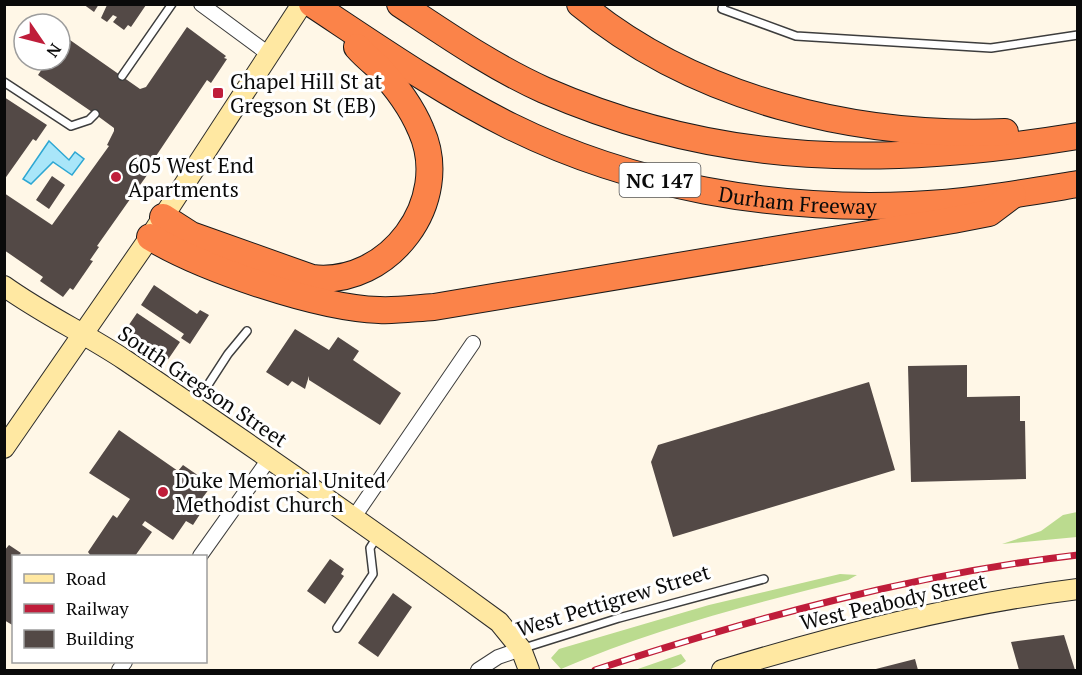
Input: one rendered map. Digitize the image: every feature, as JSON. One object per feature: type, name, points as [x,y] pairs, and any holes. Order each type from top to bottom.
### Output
[{"type":"highway","name":"Durham Freeway","points":[[312,4],[440,88],[510,126],[566,150],[651,178],[747,198],[833,206],[912,205],[1013,195],[1077,184]]},
{"type":"highway","name":"Durham Freeway","points":[[400,4],[475,53],[543,89],[634,123],[723,146],[773,153],[862,157],[977,150],[1071,137]]},
{"type":"highway","points":[[580,4],[626,39],[684,72],[759,99],[825,117],[871,126],[945,132],[1018,131],[1071,137]]},
{"type":"highway","points":[[157,227],[191,235],[292,273],[331,280],[365,272],[382,261],[408,235],[425,195],[428,170],[423,132],[410,107],[395,87],[360,51],[342,24]]},
{"type":"highway","points":[[157,227],[176,252],[278,288],[343,306],[380,310],[434,307],[953,220],[989,213],[1013,195]]},
{"type":"main road","points":[[4,448],[157,227],[297,13]]},
{"type":"main road","name":"South Gregson Street","points":[[4,286],[104,347],[194,407],[354,517],[500,622],[521,649],[529,670]]},
{"type":"main road","name":"West Peabody Street","points":[[722,670],[845,634],[1002,601],[1077,589]]},
{"type":"street","points":[[201,4],[270,55]]},
{"type":"street","points":[[354,517],[473,343]]},
{"type":"street","points":[[201,555],[268,459]]},
{"type":"street","name":"West Pettigrew Street","points":[[478,670],[498,657],[521,649]]},
{"type":"lane","points":[[122,76],[172,4]]},
{"type":"lane","points":[[722,7],[796,36],[991,48],[1077,35]]},
{"type":"lane","points":[[4,82],[71,126],[89,120],[95,114]]},
{"type":"lane","points":[[194,407],[228,354],[247,331]]},
{"type":"lane","points":[[337,628],[373,574],[370,548],[378,534]]},
{"type":"lane","name":"West Pettigrew Street","points":[[521,649],[619,618],[764,579]]},
{"type":"green space","points":[[1077,512],[1077,537],[1002,544],[1041,531],[1063,515]]},
{"type":"green space","points":[[840,574],[857,575],[848,580],[739,608],[667,630],[561,669],[551,658],[559,649],[709,605]]},
{"type":"green space","points":[[681,654],[686,661],[674,668],[635,670]]},
{"type":"water","points":[[49,141],[69,160],[75,152],[84,159],[72,175],[53,162],[31,184],[23,179]]},
{"type":"building","points":[[83,4],[99,4],[94,12]]},
{"type":"building","points":[[107,5],[146,5],[131,27],[128,25],[124,30],[113,22],[117,17],[113,15],[107,22],[101,18]]},
{"type":"building","name":"605 West End Apartments","points":[[187,27],[226,56],[224,58],[227,59],[211,83],[207,80],[154,159],[157,161],[97,246],[99,247],[90,260],[93,261],[73,290],[70,288],[63,297],[40,281],[43,277],[4,250],[4,193],[52,225],[109,146],[107,145],[114,128],[38,75],[40,72],[72,72],[72,41],[140,89],[146,87]]},
{"type":"building","points":[[4,97],[47,125],[36,141],[33,139],[4,180]]},
{"type":"building","points":[[52,176],[65,185],[49,209],[36,200]]},
{"type":"building","points":[[154,285],[197,314],[200,310],[209,315],[190,344],[181,338],[184,334],[141,305]]},
{"type":"building","points":[[137,313],[180,342],[167,361],[124,332]]},
{"type":"building","points":[[295,329],[329,350],[338,337],[359,351],[353,360],[401,393],[380,425],[309,380],[309,376],[305,389],[292,381],[288,386],[266,372]]},
{"type":"building","points":[[967,365],[967,397],[1020,396],[1020,421],[1025,421],[1026,479],[911,482],[908,366]]},
{"type":"building","points":[[869,382],[895,470],[673,537],[651,462],[658,445]]},
{"type":"building","name":"Duke Memorial United Methodist Church","points":[[119,430],[178,471],[183,465],[212,485],[198,504],[204,508],[193,525],[186,521],[173,540],[145,521],[142,525],[152,532],[136,555],[90,555],[88,552],[113,515],[117,518],[130,499],[89,473]]},
{"type":"building","points":[[9,545],[21,553],[12,555],[12,625],[4,620],[4,551]]},
{"type":"building","points":[[330,559],[344,569],[341,574],[344,576],[325,604],[307,591]]},
{"type":"building","points":[[393,593],[412,607],[378,657],[358,643]]},
{"type":"building","points":[[1064,635],[1075,670],[1019,670],[1011,642]]},
{"type":"building","points":[[915,659],[918,670],[872,670]]},
{"type":"railway","points":[[595,670],[713,633],[833,600],[955,574],[1078,555]]},
{"type":"place","name":"Chapel Hill St at Gregson St (EB)","points":[[218,93]]},
{"type":"place","name":"605 West End Apartments","points":[[116,177]]},
{"type":"place","name":"Duke Memorial United Methodist Church","points":[[163,492]]}]
